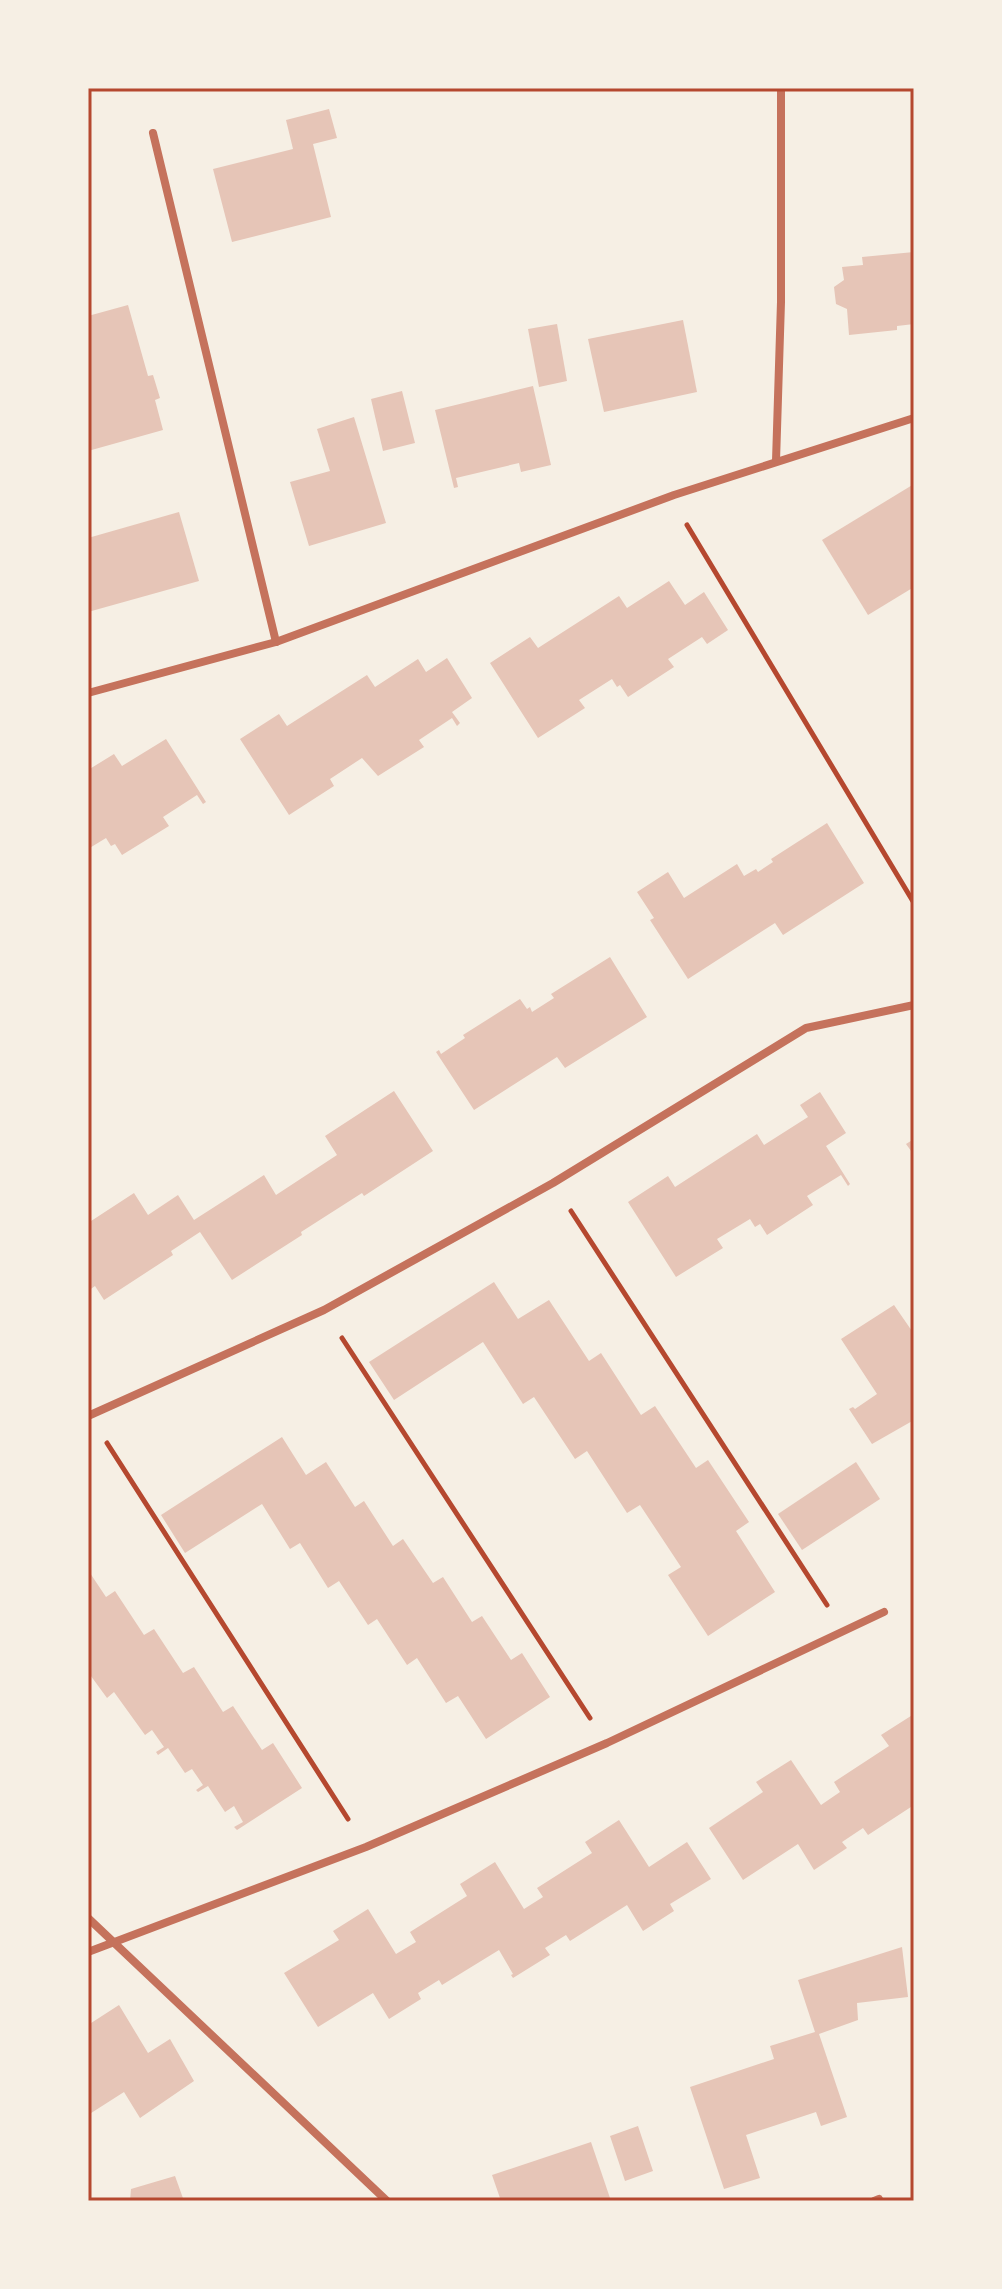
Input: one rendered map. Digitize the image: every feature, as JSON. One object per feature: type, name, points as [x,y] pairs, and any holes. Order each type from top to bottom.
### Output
[{"type":"street","points":[[776,461],[781,302],[781,88]]},
{"type":"street","points":[[153,133],[276,642]]},
{"type":"street","points":[[88,693],[276,642],[674,495],[914,418]]},
{"type":"street","points":[[89,1416],[324,1310],[553,1183],[806,1028],[914,1005]]},
{"type":"street","points":[[88,1952],[366,1847],[607,1743],[884,1612]]},
{"type":"street","points":[[88,1918],[387,2201]]},
{"type":"path","points":[[692,538],[914,903]]},
{"type":"path","points":[[553,1183],[844,1630]]},
{"type":"path","points":[[324,1310],[607,1743]]},
{"type":"path","points":[[89,1416],[366,1847]]},
{"type":"building","points":[[329,109],[337,138],[313,144],[331,217],[232,242],[213,169],[293,149],[286,120]]},
{"type":"building","points":[[914,252],[914,324],[897,326],[897,330],[849,335],[847,309],[836,304],[834,287],[844,280],[842,267],[863,265],[862,257]]},
{"type":"building","points":[[128,305],[148,376],[153,375],[160,398],[155,400],[163,430],[88,451],[88,316]]},
{"type":"building","points":[[683,320],[697,392],[604,412],[588,339]]},
{"type":"building","points":[[557,324],[567,381],[539,387],[528,329]]},
{"type":"building","points":[[533,386],[551,465],[521,472],[519,463],[456,478],[458,487],[454,488],[435,410]]},
{"type":"building","points":[[402,391],[415,443],[383,451],[371,399]]},
{"type":"building","points":[[354,417],[386,523],[309,546],[290,482],[330,471],[317,429]]},
{"type":"building","points":[[914,484],[914,587],[868,615],[822,540]]},
{"type":"building","points":[[179,512],[199,581],[88,612],[88,538]]},
{"type":"building","points":[[669,581],[685,605],[704,592],[728,630],[707,644],[702,637],[668,659],[674,667],[628,697],[612,679],[579,700],[585,708],[538,738],[490,663],[530,637],[538,648],[619,596],[627,608]]},
{"type":"building","points":[[447,658],[472,698],[452,712],[460,723],[457,726],[452,718],[419,740],[424,747],[378,776],[362,758],[330,779],[334,786],[289,815],[240,739],[279,714],[287,726],[367,675],[375,687],[418,659],[426,672]]},
{"type":"building","points":[[166,739],[206,802],[203,804],[197,795],[163,817],[169,826],[122,855],[115,844],[111,846],[106,838],[88,849],[88,770],[114,754],[122,766]]},
{"type":"building","points":[[827,823],[864,883],[783,935],[775,923],[688,979],[650,920],[654,918],[637,892],[668,872],[684,898],[737,864],[744,876],[756,869],[758,872],[773,862],[771,859]]},
{"type":"building","points":[[610,957],[647,1017],[565,1068],[557,1057],[474,1110],[436,1052],[439,1050],[441,1054],[465,1038],[463,1035],[520,999],[532,1012],[554,998],[551,994]]},
{"type":"building","points":[[394,1091],[433,1151],[301,1232],[302,1235],[232,1280],[200,1232],[171,1251],[173,1255],[104,1300],[95,1286],[88,1291],[88,1223],[134,1193],[148,1215],[178,1195],[194,1220],[264,1175],[276,1195],[337,1155],[325,1136]]},
{"type":"building","points":[[820,1092],[846,1133],[826,1146],[850,1184],[848,1186],[841,1175],[807,1196],[813,1205],[767,1235],[760,1224],[755,1227],[750,1219],[717,1239],[723,1248],[676,1277],[628,1202],[668,1176],[675,1187],[757,1134],[764,1145],[808,1117],[800,1105]]},
{"type":"building","points":[[914,1139],[914,1155],[906,1144]]},
{"type":"building","points":[[494,1282],[518,1319],[549,1300],[589,1361],[601,1353],[641,1415],[655,1406],[696,1468],[708,1460],[749,1522],[736,1531],[775,1592],[708,1636],[668,1575],[681,1567],[640,1505],[627,1513],[587,1451],[575,1459],[534,1397],[523,1404],[483,1342],[394,1400],[369,1362]]},
{"type":"building","points":[[894,1305],[914,1334],[914,1420],[872,1444],[849,1409],[855,1409],[877,1394],[841,1339]]},
{"type":"building","points":[[282,1437],[306,1475],[326,1462],[355,1507],[364,1501],[393,1546],[403,1539],[433,1583],[443,1577],[472,1622],[482,1616],[511,1660],[522,1653],[550,1697],[486,1739],[458,1696],[446,1703],[417,1658],[407,1665],[377,1619],[368,1625],[339,1581],[328,1588],[300,1543],[290,1549],[262,1504],[185,1553],[161,1515]]},
{"type":"building","points":[[856,1462],[880,1499],[802,1550],[778,1514]]},
{"type":"building","points":[[88,1570],[106,1597],[115,1591],[144,1635],[154,1629],[183,1673],[194,1667],[223,1712],[233,1706],[262,1750],[273,1743],[302,1788],[237,1830],[234,1827],[243,1822],[234,1806],[225,1812],[208,1786],[198,1792],[196,1790],[203,1785],[192,1769],[185,1773],[168,1748],[158,1755],[156,1752],[164,1747],[152,1730],[145,1735],[114,1692],[107,1698],[88,1672]]},
{"type":"building","points":[[914,1714],[914,1805],[868,1835],[863,1828],[842,1842],[847,1848],[814,1870],[798,1844],[743,1880],[709,1828],[763,1792],[756,1782],[791,1760],[821,1805],[840,1792],[834,1782],[889,1746],[881,1735]]},
{"type":"building","points":[[619,1820],[649,1867],[687,1842],[711,1879],[670,1904],[674,1911],[643,1931],[627,1905],[570,1941],[566,1935],[545,1948],[550,1955],[513,1978],[499,1950],[442,1985],[439,1980],[418,1993],[421,1999],[389,2019],[373,1993],[318,2027],[284,1973],[339,1940],[333,1931],[368,1909],[396,1954],[416,1942],[410,1932],[467,1896],[460,1884],[495,1862],[524,1909],[543,1897],[537,1888],[592,1853],[585,1842]]},
{"type":"building","points":[[902,1947],[908,1997],[857,2003],[858,2020],[819,2034],[847,2117],[821,2126],[816,2112],[746,2135],[760,2178],[724,2189],[690,2087],[774,2059],[770,2046],[815,2032],[798,1980]]},
{"type":"building","points":[[119,2005],[148,2053],[170,2039],[194,2081],[140,2118],[124,2092],[88,2115],[88,2041],[91,2039],[88,2025]]},
{"type":"building","points":[[638,2126],[653,2171],[625,2181],[610,2136]]},
{"type":"building","points":[[591,2142],[611,2201],[501,2201],[492,2175]]},
{"type":"building","points":[[175,2176],[184,2201],[130,2201],[131,2189]]}]
